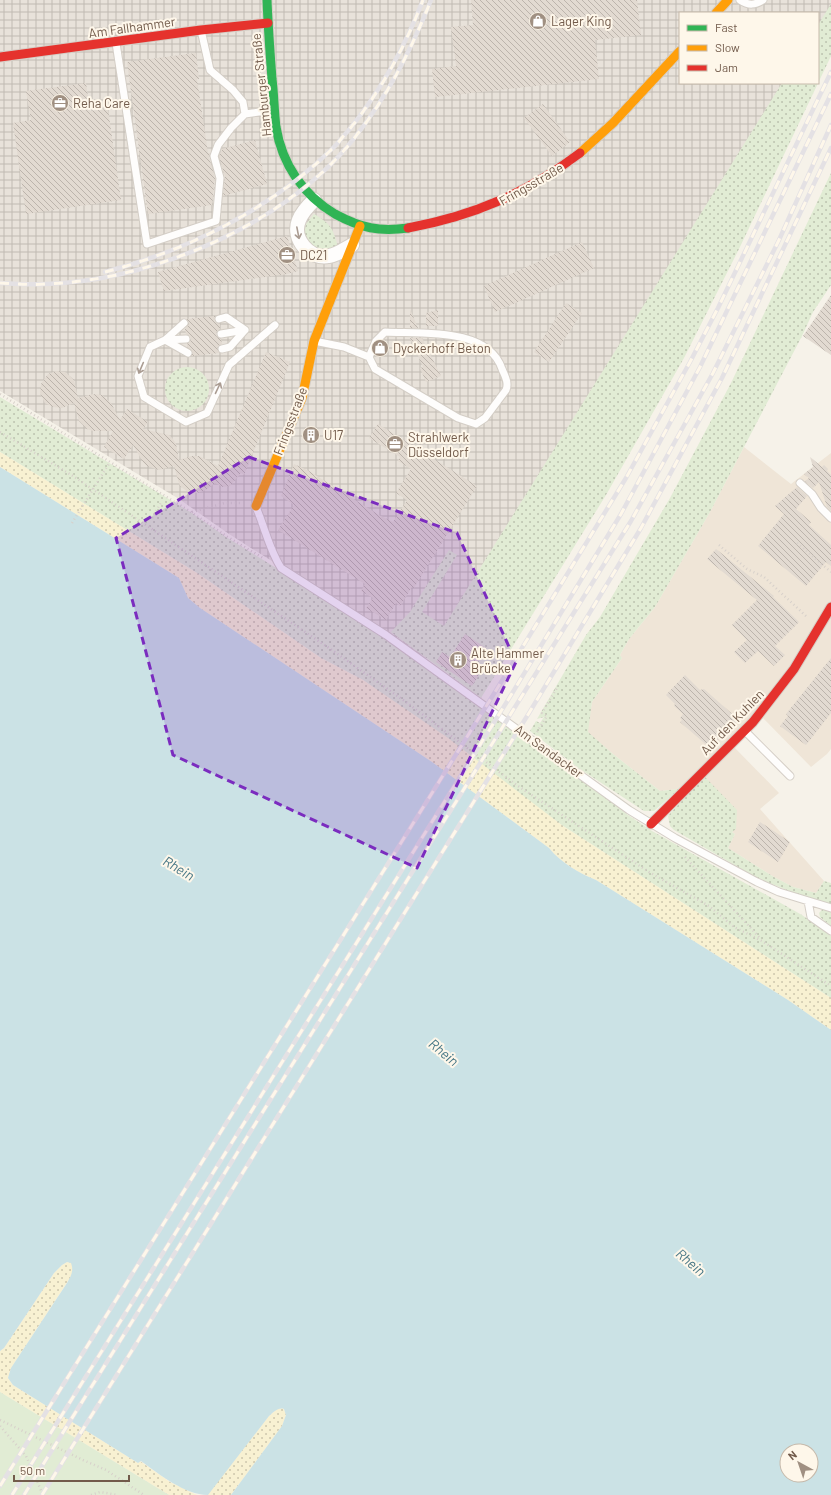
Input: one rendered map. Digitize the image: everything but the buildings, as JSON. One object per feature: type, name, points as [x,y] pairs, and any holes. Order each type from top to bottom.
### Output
[{"type":"street","name":"Hamburger Straße","points":[[267,0],[274,110],[280,143],[286,160],[296,180],[314,200],[326,209],[360,226]]},
{"type":"street","points":[[717,12],[728,0]]},
{"type":"street","name":"Am Fallhammer","points":[[0,57],[201,30],[268,23]]},
{"type":"street","name":"Fringsstraße","points":[[256,506],[302,398],[314,341],[323,316],[341,277],[360,226],[385,230],[406,228],[440,221],[476,212],[520,193],[562,167],[594,142],[679,52]]},
{"type":"street","points":[[314,200],[304,211],[299,220],[297,229],[301,243],[313,255],[320,257],[335,255],[352,245]]},
{"type":"street","name":"Auf den Kuhlen","points":[[650,824],[744,730],[774,696],[794,669],[831,606]]},
{"type":"lane","points":[[740,0],[749,4],[756,4],[763,0]]},
{"type":"lane","points":[[201,30],[210,70],[233,90],[243,102],[245,114]]},
{"type":"lane","points":[[116,42],[147,244],[216,221],[220,178],[214,156],[218,145],[231,128],[245,114],[274,110]]},
{"type":"lane","points":[[219,319],[226,318],[245,330]]},
{"type":"lane","points":[[184,323],[165,340],[150,347],[138,376],[144,397],[186,422],[207,413],[229,365],[275,325]]},
{"type":"lane","points":[[221,334],[245,330]]},
{"type":"lane","points":[[222,349],[230,347],[245,330]]},
{"type":"lane","points":[[314,341],[344,347],[369,357],[375,369],[458,418],[476,424],[485,418],[506,390],[508,385],[499,361],[481,344],[457,335],[384,332],[376,341],[369,357]]},
{"type":"lane","points":[[165,340],[186,339]]},
{"type":"lane","points":[[165,340],[188,353]]},
{"type":"lane","points":[[800,483],[812,494],[820,508],[831,518]]},
{"type":"lane","points":[[256,506],[275,560],[281,568]]},
{"type":"lane","name":"Am Sandacker","points":[[281,568],[386,634],[650,824],[757,882],[780,892],[831,908]]},
{"type":"lane","points":[[744,730],[790,776]]},
{"type":"lane","points":[[808,901],[811,917],[831,931]]},
{"type":"path","points":[[0,394],[192,512],[226,536],[281,568]]},
{"type":"path","points":[[0,432],[73,476],[330,648],[406,702],[518,786],[649,872],[709,906],[734,927],[762,941],[831,986]]},
{"type":"path","points":[[72,523],[110,462]]},
{"type":"path","points":[[152,518],[162,501]]},
{"type":"path","points":[[192,512],[225,503],[243,503],[256,506]]},
{"type":"path","points":[[797,543],[831,572]]},
{"type":"path","points":[[719,545],[747,569],[764,577],[819,628]]},
{"type":"path","points":[[532,739],[547,716],[542,713],[558,686]]},
{"type":"path","points":[[675,838],[675,845],[695,870],[762,941]]},
{"type":"path","points":[[0,1420],[106,1470],[144,1495]]},
{"type":"path","points":[[0,1426],[26,1456],[43,1495]]},
{"type":"path","points":[[91,1495],[100,1492],[118,1495]]},
{"type":"highlighted area","points":[[249,457],[457,533],[516,662],[417,868],[173,755],[116,538]]},
{"type":"shaded area","points":[[0,0],[831,0],[831,11],[819,30],[819,12],[679,12],[679,84],[785,84],[426,659],[229,534],[179,499],[0,391]]},
{"type":"shaded area","points":[[744,447],[791,484],[831,453],[831,749],[811,767],[763,718],[734,747],[779,793],[760,809],[824,881],[816,893],[793,887],[774,877],[728,848],[735,834],[679,789],[660,791],[587,732],[592,702],[622,658],[620,655],[629,639],[655,607],[710,512]]},
{"type":"green space","points":[[831,4],[831,56],[819,81],[819,23]]},
{"type":"green space","points":[[781,84],[818,84],[739,249],[684,358],[606,495],[481,698],[391,632],[410,612],[449,550],[457,555],[422,612],[444,626]]},
{"type":"green space","points":[[831,173],[831,285],[813,312],[802,336],[710,512],[655,607],[629,639],[620,655],[622,658],[592,702],[588,732],[660,791],[679,789],[654,811],[644,811],[580,769],[530,731],[536,721],[540,723],[544,717],[537,719],[586,635],[600,617],[670,498],[731,383]]},
{"type":"green space","points":[[314,214],[328,224],[335,235],[338,247],[332,251],[313,248],[306,240],[304,233],[306,224]]},
{"type":"green space","points":[[183,367],[191,367],[203,373],[209,385],[209,393],[203,405],[191,411],[183,411],[171,405],[165,393],[165,385],[171,373]]},
{"type":"green space","points":[[0,397],[192,513],[226,537],[386,636],[525,736],[628,815],[652,831],[802,915],[831,936],[831,998],[563,826],[363,680],[321,658],[197,573],[0,452]]},
{"type":"green space","points":[[704,776],[737,810],[736,829],[732,832],[735,834],[728,848],[774,877],[793,887],[816,893],[824,881],[831,883],[831,905],[757,878],[674,830],[670,826],[668,816]]},
{"type":"green space","points":[[823,909],[831,911],[831,926],[820,917],[819,913]]},
{"type":"green space","points":[[0,1392],[169,1495],[0,1495]]},
{"type":"sand","points":[[0,452],[197,573],[321,658],[363,680],[448,738],[563,826],[831,998],[831,1030],[788,1000],[596,880],[577,871],[565,863],[549,848],[432,762],[200,608],[188,598],[179,578],[0,467]]},
{"type":"sand","points":[[67,1262],[72,1263],[72,1275],[11,1368],[8,1378],[13,1385],[138,1463],[140,1461],[170,1482],[197,1495],[169,1495],[0,1392],[0,1351],[4,1348],[54,1273]]},
{"type":"sand","points":[[277,1409],[284,1409],[286,1415],[282,1426],[231,1495],[207,1495],[269,1416]]},
{"type":"water","name":"Rhein","points":[[0,467],[179,578],[188,598],[200,608],[432,762],[549,848],[571,867],[596,880],[788,1000],[831,1030],[831,1495],[231,1495],[282,1426],[286,1415],[284,1409],[276,1410],[269,1416],[208,1495],[199,1494],[181,1488],[141,1461],[138,1463],[13,1385],[8,1378],[11,1368],[71,1276],[71,1263],[67,1262],[54,1273],[4,1348],[0,1351]]},
{"type":"railway","points":[[105,272],[136,263],[196,240],[255,209],[308,171],[336,145],[371,101],[400,52],[423,0]]},
{"type":"railway","points":[[0,283],[45,284],[84,281],[124,273],[164,262],[204,247],[242,228],[278,207],[310,183],[339,156],[368,121],[403,62],[431,0]]},
{"type":"railway","points":[[0,1486],[495,692],[626,478],[718,308],[831,72]]},
{"type":"railway","points":[[12,1495],[508,700],[621,514],[700,367],[831,94]]},
{"type":"railway","points":[[24,1495],[631,521],[713,373],[779,240],[831,125]]},
{"type":"railway","points":[[42,1495],[529,713],[641,528],[722,378],[831,148]]},
{"type":"traffic: fast","points":[[267,0],[276,127],[283,154],[289,166],[313,198],[344,219],[370,228],[408,228]]},
{"type":"traffic: slow","points":[[717,12],[728,0]]},
{"type":"traffic: slow","points":[[580,153],[613,123],[679,52]]},
{"type":"traffic: slow","points":[[256,506],[302,398],[314,341],[360,226]]},
{"type":"traffic: jam","points":[[0,57],[201,30],[268,23]]},
{"type":"traffic: jam","points":[[408,228],[455,217],[498,201],[540,180],[580,153]]},
{"type":"traffic: jam","points":[[651,824],[753,722],[794,669],[831,607]]},
{"type":"place","name":"Lager King","points":[[538,21]]},
{"type":"place","name":"Reha Care","points":[[60,103]]},
{"type":"place","name":"DC21","points":[[287,255]]},
{"type":"place","name":"Dyckerhoff Beton","points":[[380,348]]},
{"type":"place","name":"U17","points":[[311,435]]},
{"type":"place","name":"Strahlwerk Düsseldorf","points":[[395,444]]},
{"type":"place","name":"Alte Hammer Brücke","points":[[458,660]]}]
